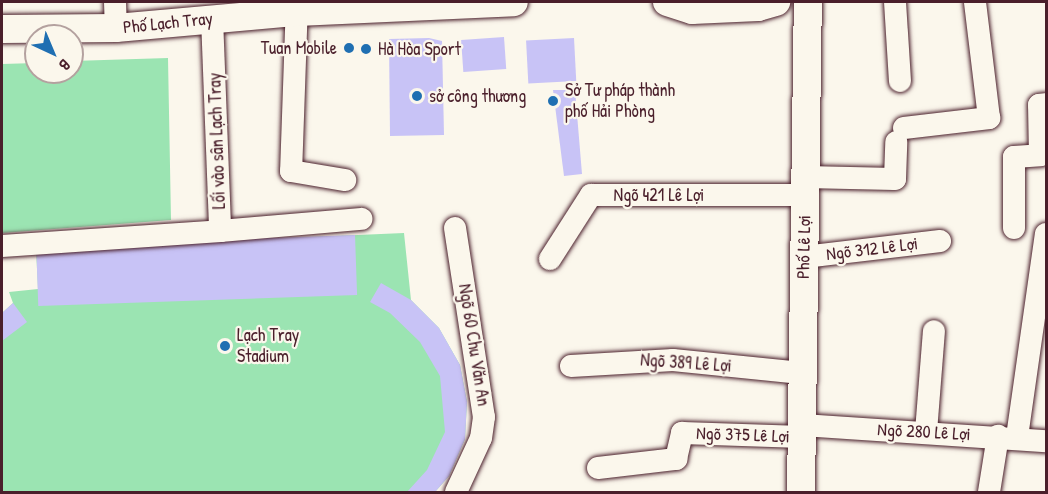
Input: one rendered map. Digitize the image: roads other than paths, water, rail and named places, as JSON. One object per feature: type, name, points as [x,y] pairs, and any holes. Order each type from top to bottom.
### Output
[{"type":"main road","name":"Phố Lạch Tray","points":[[2,29],[115,15],[212,18],[297,7],[514,2]]},
{"type":"main road","points":[[667,2],[692,10],[758,7],[776,2]]},
{"type":"main road","name":"Phố Lê Lợi","points":[[801,492],[808,2]]},
{"type":"lane","points":[[895,2],[900,81]]},
{"type":"lane","points":[[805,186],[894,179],[900,135],[989,118],[975,2]]},
{"type":"lane","points":[[297,7],[291,171],[345,180]]},
{"type":"lane","name":"Lối vào sân Lạch Tray","points":[[212,18],[220,231],[361,219]]},
{"type":"lane","points":[[1014,228],[1014,157],[1040,155],[1039,105],[1047,104]]},
{"type":"lane","name":"Ngõ 421 Lê Lợi","points":[[550,259],[591,195],[805,186]]},
{"type":"lane","name":"Ngõ 60 Chu Văn An","points":[[455,228],[484,417],[481,438],[456,492]]},
{"type":"lane","points":[[2,246],[220,231]]},
{"type":"lane","points":[[988,492],[1008,437],[1047,234]]},
{"type":"lane","name":"Ngõ 312 Lê Lợi","points":[[804,257],[940,241]]},
{"type":"lane","points":[[926,432],[934,331]]},
{"type":"lane","name":"Ngõ 389 Lê Lợi","points":[[571,366],[673,360],[801,374]]},
{"type":"lane","name":"Ngõ 280 Lê Lợi","points":[[802,431],[926,432],[1047,441]]},
{"type":"lane","name":"Ngõ 375 Lê Lợi","points":[[597,468],[676,459],[682,433],[802,431]]},
{"type":"place","name":"Tuan Mobile","points":[[349,48]]},
{"type":"place","name":"Hà Hòa Sport","points":[[366,49]]},
{"type":"place","name":"sở công thương","points":[[417,96]]},
{"type":"place","name":"Sở Tư pháp thành phố Hải Phòng","points":[[553,101]]},
{"type":"place","name":"Lạch Tray Stadium","points":[[225,346]]}]
